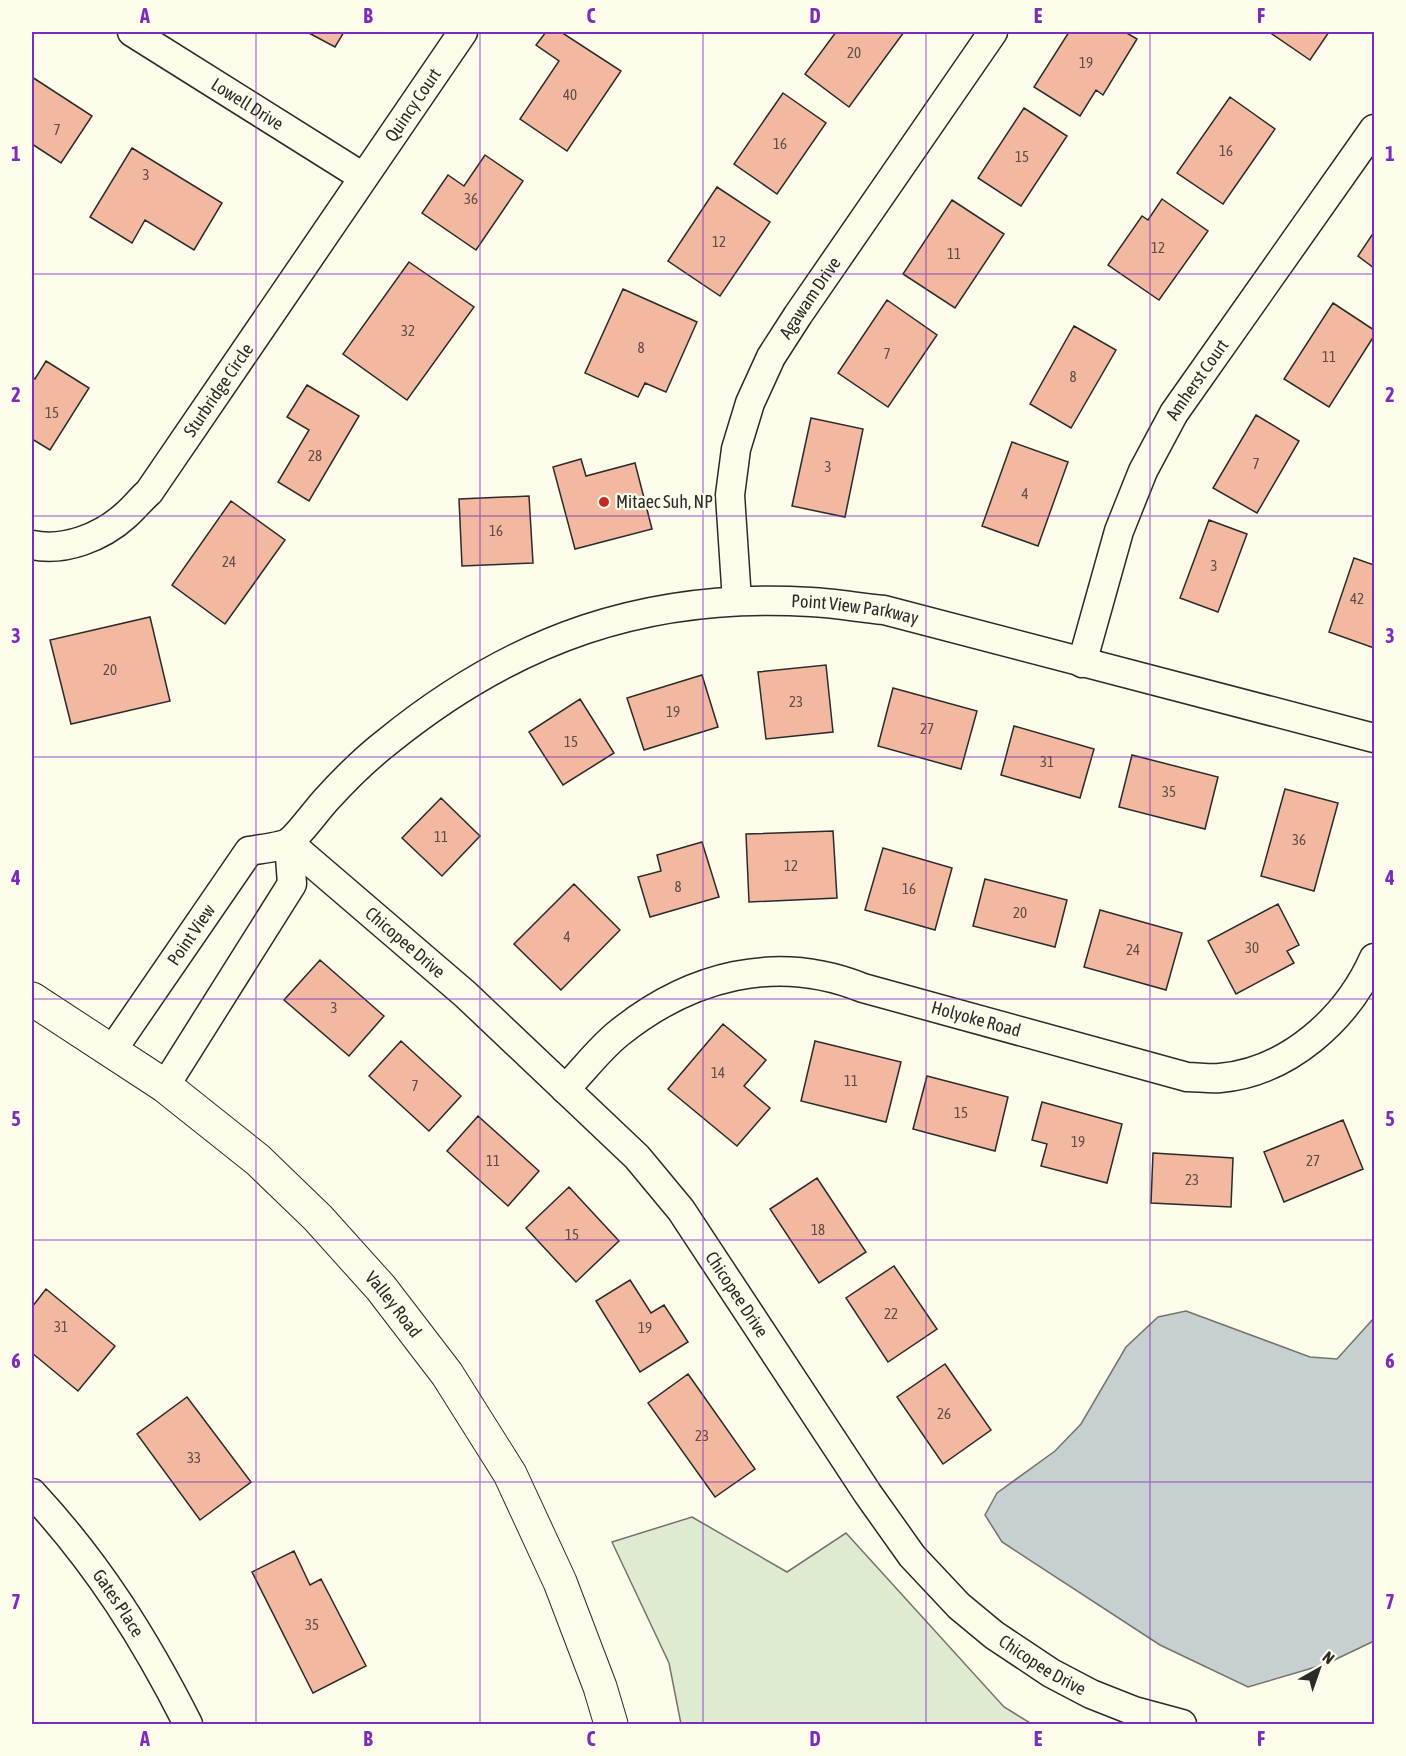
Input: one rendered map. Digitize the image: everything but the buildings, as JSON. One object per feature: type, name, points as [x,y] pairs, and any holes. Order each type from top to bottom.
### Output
[{"type":"main road","name":"Valley Road","points":[[32,999],[165,1086],[258,1160],[318,1218],[381,1288],[447,1374],[510,1474],[550,1560],[600,1687],[611,1725]]},
{"type":"street","name":"Lowell Drive","points":[[132,32],[363,177]]},
{"type":"street","name":"Quincy Court","points":[[363,177],[463,32]]},
{"type":"street","name":"Agawam Drive","points":[[736,602],[730,495],[736,449],[750,403],[771,357],[798,315],[993,32]]},
{"type":"street","name":"Amherst Court","points":[[1082,663],[1119,531],[1143,471],[1174,413],[1374,129]]},
{"type":"street","name":"Sturbridge Circle","points":[[32,545],[42,547],[70,545],[99,534],[126,516],[149,492],[363,177]]},
{"type":"street","name":"Point View Parkway","points":[[289,843],[335,790],[386,743],[440,701],[498,666],[557,639],[618,618],[678,606],[736,602],[811,602],[884,610],[1374,738]]},
{"type":"street","name":"Point View","points":[[111,1052],[249,851],[289,843]]},
{"type":"street","points":[[165,1086],[292,884],[289,843]]},
{"type":"street","name":"Chicopee Drive","points":[[289,843],[465,994],[637,1157],[681,1210],[868,1494],[912,1556],[959,1606],[994,1635],[1051,1673],[1091,1694],[1134,1711],[1182,1725]]},
{"type":"street","name":"Holyoke Road","points":[[565,1089],[618,1034],[655,1008],[696,988],[737,975],[764,971],[803,971],[841,978],[863,988],[1187,1077],[1220,1078],[1254,1071],[1287,1056],[1318,1035],[1345,1007],[1367,975],[1374,958]]},
{"type":"street","name":"Gates Place","points":[[32,1493],[54,1517],[108,1586],[156,1661],[188,1725]]},
{"type":"green space","points":[[692,1517],[787,1572],[846,1533],[1004,1707],[1032,1724],[681,1724],[669,1663],[612,1542]]},
{"type":"shaded area","points":[[1186,1311],[1310,1357],[1337,1359],[1374,1318],[1374,1641],[1326,1664],[1248,1687],[1160,1645],[1002,1542],[985,1515],[997,1493],[1055,1451],[1081,1424],[1126,1347],[1158,1317]]},
{"type":"place","name":"Mitaec Suh, NP","points":[[604,502]]}]
